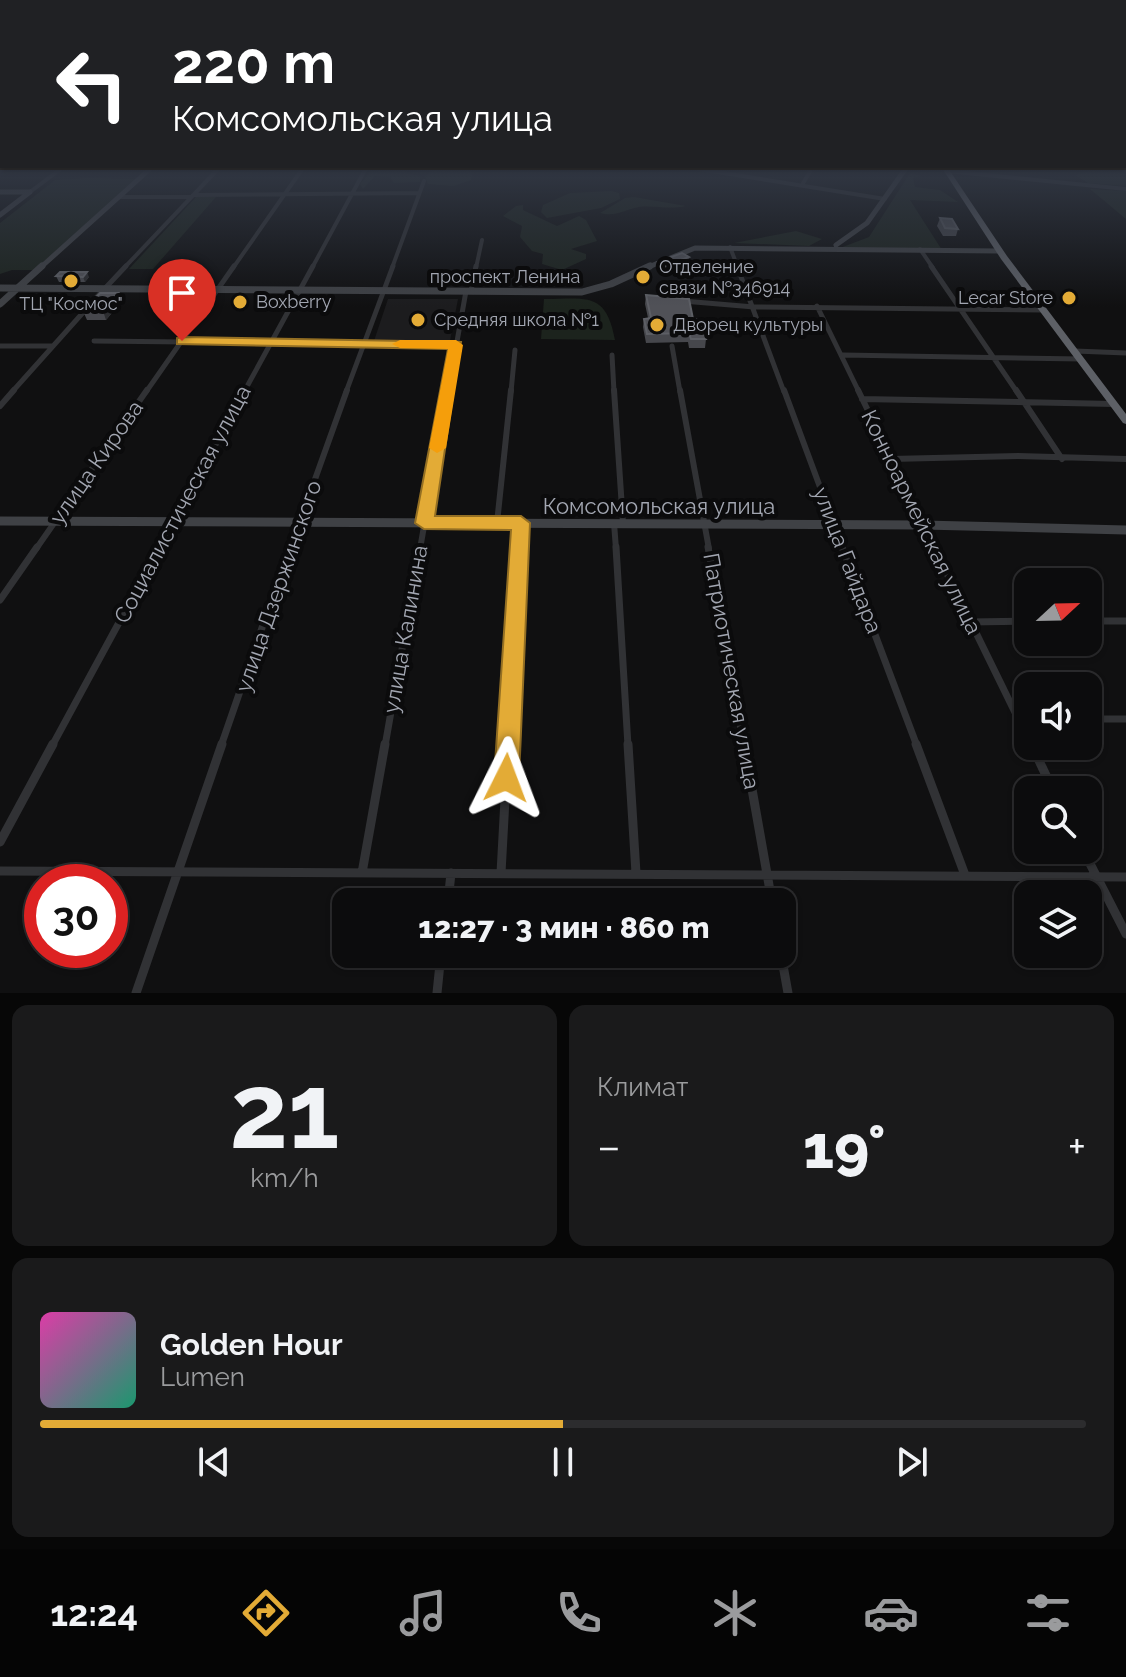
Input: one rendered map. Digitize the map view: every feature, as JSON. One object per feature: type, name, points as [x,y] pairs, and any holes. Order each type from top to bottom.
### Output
[{"type":"highway","points":[[975,214],[1126,421]]},
{"type":"main road","points":[[0,304],[100,214]]},
{"type":"main road","points":[[821,248],[847,242],[871,214]]},
{"type":"main road","name":"проспект Ленина","points":[[0,288],[600,290],[680,251],[730,247],[999,251]]},
{"type":"main road","name":"Комсомольская улица","points":[[0,521],[834,524],[1126,530]]},
{"type":"street","points":[[0,406],[175,214]]},
{"type":"street","name":"улица Кирова","points":[[0,600],[270,214]]},
{"type":"street","name":"Социалистическая улица","points":[[0,842],[339,214]]},
{"type":"street","name":"улица Дзержинского","points":[[136,993],[299,522],[411,214]]},
{"type":"street","name":"улица Калинина","points":[[362,873],[456,345],[482,240]]},
{"type":"street","name":"улица Гайдара","points":[[730,247],[965,875]]},
{"type":"street","points":[[920,249],[1062,459]]},
{"type":"street","points":[[670,299],[754,307],[1042,310]]},
{"type":"street","name":"Конноармейская улица","points":[[817,306],[1014,710]]},
{"type":"street","points":[[94,341],[456,345]]},
{"type":"street","points":[[0,346],[53,346]]},
{"type":"street","name":"Патриотическая улица","points":[[672,346],[770,888]]},
{"type":"street","points":[[497,523],[515,350]]},
{"type":"street","points":[[843,355],[1126,353]]},
{"type":"street","points":[[612,355],[636,873]]},
{"type":"street","points":[[862,399],[1114,404]]},
{"type":"street","points":[[891,459],[1126,459]]},
{"type":"street","points":[[501,873],[521,523]]},
{"type":"street","points":[[971,622],[1014,621]]},
{"type":"street","points":[[1102,621],[1126,621]]},
{"type":"street","points":[[1102,719],[1126,719]]},
{"type":"street","points":[[1090,864],[1126,934]]},
{"type":"street","points":[[0,871],[1126,877]]},
{"type":"street","points":[[449,888],[451,873]]},
{"type":"street","points":[[437,993],[440,968]]},
{"type":"street","points":[[784,968],[788,993]]},
{"type":"shaded area","points":[[11,214],[97,214],[35,270],[12,270],[0,274],[0,223]]},
{"type":"shaded area","points":[[180,214],[201,214],[153,269],[129,269]]},
{"type":"shaded area","points":[[532,214],[557,226],[579,216],[586,220],[597,241],[571,249],[586,254],[586,259],[562,270],[542,264],[543,254],[532,251],[520,237],[522,226],[503,216]]},
{"type":"shaded area","points":[[543,214],[567,214],[547,218]]},
{"type":"shaded area","points":[[884,214],[919,214],[942,250],[840,248],[869,237]]},
{"type":"shaded area","points":[[796,231],[822,239],[809,246],[734,243]]},
{"type":"shaded area","name":"Средняя школа №1","points":[[388,299],[458,299],[450,341],[374,341]]},
{"type":"shaded area","points":[[544,299],[583,299],[600,305],[611,324],[615,340],[541,339]]},
{"type":"building","points":[[940,218],[952,219],[958,229],[945,228]]},
{"type":"building","points":[[682,253],[689,257],[665,266],[658,262]]},
{"type":"building","points":[[60,272],[87,272],[83,277],[56,276]]},
{"type":"building","points":[[100,293],[118,293],[103,311],[83,311]]},
{"type":"building","points":[[646,295],[689,299],[693,319],[699,319],[706,339],[691,339],[689,333],[647,334],[644,319],[651,318]]},
{"type":"slow traffic","points":[[400,344],[456,345],[437,448]]},
{"type":"place","name":"Отделение связи №346914","points":[[643,277]]},
{"type":"place","name":"ТЦ \"Космос\"","points":[[71,281]]},
{"type":"place","name":"Lecar Store","points":[[1069,298]]},
{"type":"place","name":"Boxberry","points":[[240,302]]},
{"type":"place","name":"Средняя школа №1","points":[[418,320]]},
{"type":"place","name":"Дворец культуры","points":[[657,325]]},
{"type":"route","points":[[182,341],[456,345],[424,523],[521,523],[506,778]]}]
